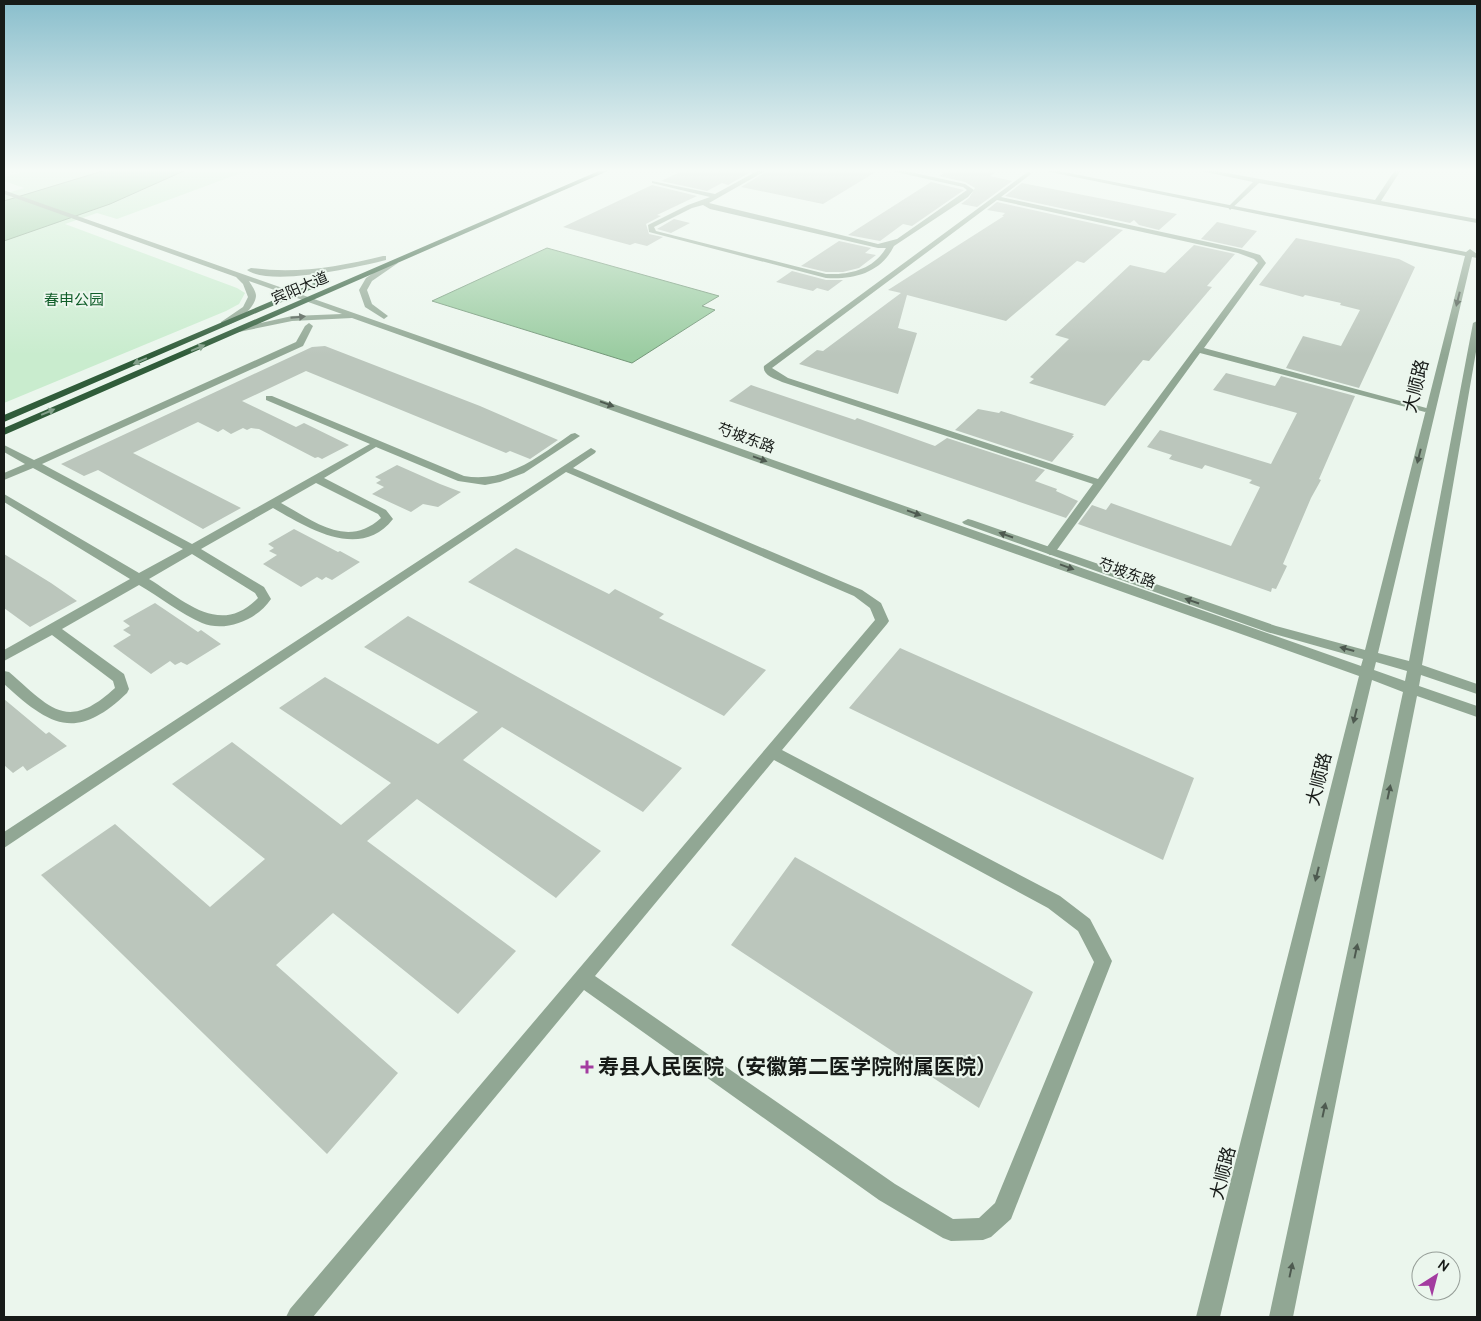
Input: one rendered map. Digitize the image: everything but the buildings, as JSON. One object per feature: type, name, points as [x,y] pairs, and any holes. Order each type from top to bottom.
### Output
[{"type":"highway","name":"宾阳大道","points":[[4,432],[234,332],[309,294],[329,280],[443,232]]},
{"type":"highway","name":"宾阳大道","points":[[322,294],[466,232]]},
{"type":"highway","name":"宾阳大道","points":[[4,419],[296,294]]},
{"type":"street","name":"芍坡东路","points":[[124,232],[296,294],[322,294],[1272,629],[1370,655],[1477,689]]},
{"type":"street","name":"芍坡东路","points":[[130,232],[251,270],[372,321],[1477,712]]},
{"type":"street","points":[[653,232],[826,276],[846,277],[863,271],[880,259],[891,245]]},
{"type":"street","points":[[816,232],[878,246],[891,245],[914,232]]},
{"type":"street","points":[[951,232],[768,368],[772,374],[785,380],[1100,483]]},
{"type":"street","points":[[1050,551],[1262,263],[1258,256],[1151,232]]},
{"type":"street","points":[[1364,232],[1475,253]]},
{"type":"street","name":"大顺路","points":[[1208,1317],[1370,655],[1475,253]]},
{"type":"street","points":[[251,270],[278,274],[316,274],[382,258]]},
{"type":"street","points":[[384,316],[368,305],[363,290],[369,280],[394,263]]},
{"type":"street","points":[[218,328],[236,318],[252,301],[253,293],[249,283],[239,274]]},
{"type":"street","points":[[234,332],[278,319],[301,316],[349,317],[372,321]]},
{"type":"street","points":[[1281,1317],[1411,689],[1477,323]]},
{"type":"street","points":[[4,477],[300,344],[310,326]]},
{"type":"street","points":[[1199,350],[1425,409]]},
{"type":"street","points":[[269,398],[462,478],[485,482],[503,478],[534,463],[575,436]]},
{"type":"street","points":[[4,656],[371,447]]},
{"type":"street","points":[[4,448],[193,549],[260,590],[265,599],[244,617],[226,622],[207,620],[4,497]]},
{"type":"street","points":[[4,841],[591,451]]},
{"type":"street","points":[[298,1317],[882,621],[876,606],[858,593],[565,468]]},
{"type":"street","points":[[272,503],[338,537],[356,538],[371,534],[387,519],[382,512],[315,478]]},
{"type":"street","points":[[4,676],[53,715],[75,718],[96,710],[112,700],[122,688],[118,678],[52,628]]},
{"type":"street","points":[[582,978],[887,1192],[950,1230],[983,1229],[1003,1211],[1103,961],[1084,924],[1054,902],[772,752]]},
{"type":"green space","name":"春申公园","points":[[4,232],[86,232],[237,288],[245,293],[239,304],[226,311],[4,403]]},
{"type":"shaded area","points":[[4,232],[31,232],[4,241]]},
{"type":"shaded area","points":[[547,248],[719,296],[702,306],[715,310],[632,363],[432,301]]},
{"type":"place","name":"寿县人民医院（安徽第二医学院附属医院）","points":[[587,1067]]}]
